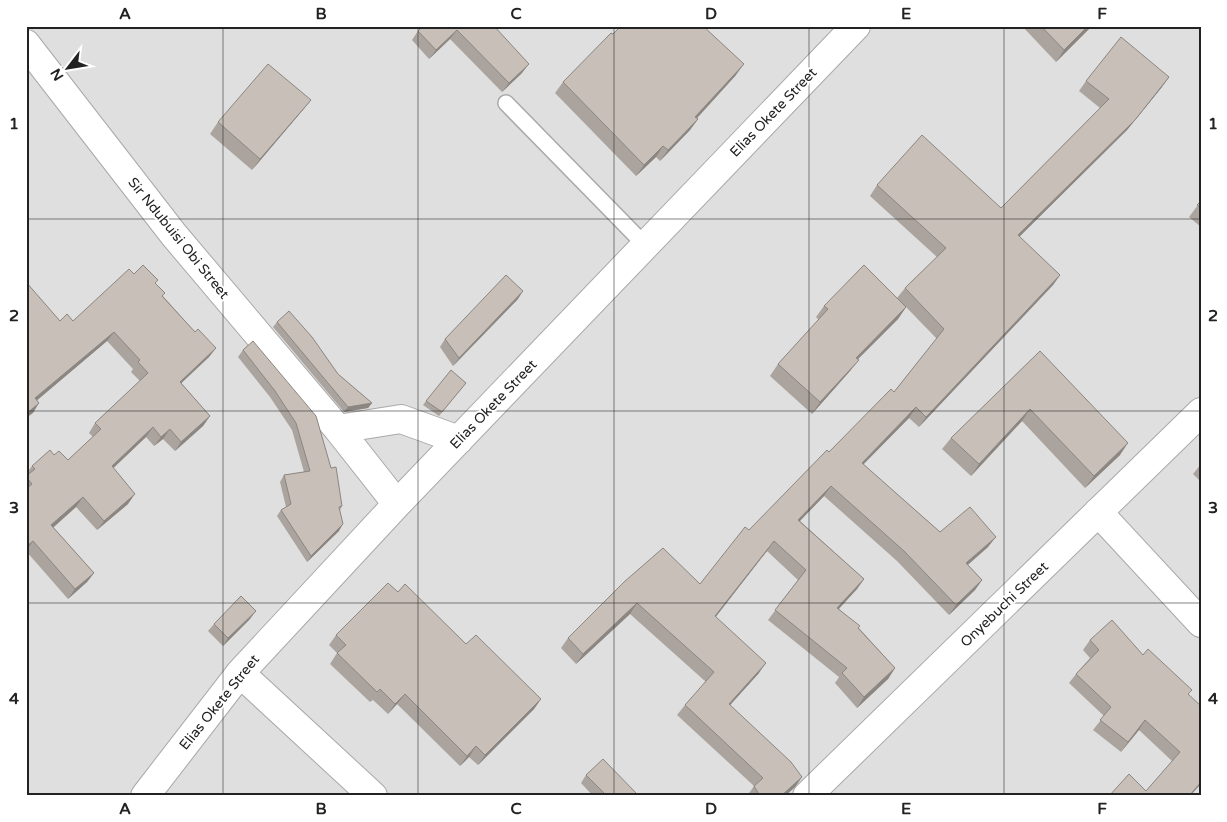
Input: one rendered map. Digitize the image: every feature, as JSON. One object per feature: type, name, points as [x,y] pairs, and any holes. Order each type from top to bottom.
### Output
[{"type":"street","name":"Elias Okete Street","points":[[145,796],[240,673],[397,504],[856,26]]},
{"type":"street","name":"Sir Ndubuisi Obi Street","points":[[26,44],[174,235],[338,429],[397,504]]},
{"type":"street","name":"Onyebuchi Street","points":[[807,796],[1201,412]]},
{"type":"street","points":[[338,429],[401,419],[458,440]]},
{"type":"street","points":[[1098,512],[1201,623]]},
{"type":"street","points":[[240,673],[373,796]]},
{"type":"lane","points":[[506,103],[645,245]]},
{"type":"shaded area","points":[[26,26],[1201,26],[1201,796],[26,796]]},
{"type":"building","points":[[423,26],[494,26],[529,64],[509,83],[457,30],[436,50],[418,31]]},
{"type":"building","points":[[621,26],[703,26],[744,64],[695,117],[698,119],[668,150],[663,146],[644,165],[563,82],[611,33],[613,34]]},
{"type":"building","points":[[1041,26],[1088,26],[1064,50]]},
{"type":"building","points":[[1121,37],[1169,77],[1135,120],[1018,235],[1060,275],[926,417],[916,407],[862,463],[940,532],[970,507],[996,537],[966,563],[982,580],[956,605],[904,551],[831,486],[798,520],[864,579],[837,608],[860,626],[858,628],[895,668],[864,697],[842,673],[847,668],[775,610],[806,570],[774,541],[715,616],[766,663],[729,704],[791,762],[802,777],[781,796],[760,796],[754,786],[763,778],[685,705],[714,672],[637,603],[583,654],[568,638],[624,582],[663,548],[700,584],[745,527],[749,530],[827,450],[829,452],[891,389],[894,392],[944,329],[905,288],[946,248],[877,185],[922,135],[1001,208],[1109,99],[1086,81]]},
{"type":"building","points":[[268,64],[311,100],[260,159],[218,122]]},
{"type":"building","points":[[143,265],[158,280],[155,283],[165,293],[162,296],[195,332],[198,329],[216,348],[180,382],[210,416],[181,442],[170,429],[161,437],[153,427],[112,466],[135,494],[104,521],[83,497],[51,525],[94,573],[75,589],[33,541],[26,547],[26,489],[32,484],[26,476],[35,469],[32,466],[50,450],[54,455],[59,451],[68,460],[101,429],[95,423],[148,373],[138,362],[140,360],[114,332],[35,398],[39,403],[26,414],[26,282],[60,321],[67,314],[73,321],[129,269],[134,274]]},
{"type":"building","points":[[864,265],[906,307],[856,358],[859,360],[820,402],[778,364],[828,309],[824,306]]},
{"type":"building","points":[[506,275],[523,291],[459,358],[445,339]]},
{"type":"building","points":[[289,311],[312,337],[338,374],[372,403],[348,407],[277,322]]},
{"type":"building","points":[[253,341],[316,416],[331,468],[336,467],[342,506],[339,507],[343,524],[311,556],[281,510],[291,504],[284,475],[310,471],[296,423],[275,391],[243,350]]},
{"type":"building","points":[[1040,351],[1128,443],[1094,476],[1030,409],[979,464],[951,438]]},
{"type":"building","points":[[451,370],[466,383],[442,412],[426,401]]},
{"type":"building","points":[[388,583],[398,592],[405,584],[466,644],[476,635],[541,699],[485,755],[476,746],[467,756],[405,694],[395,704],[380,689],[377,692],[337,653],[346,645],[336,635]]},
{"type":"building","points":[[241,596],[256,611],[228,638],[214,624]]},
{"type":"building","points":[[1112,620],[1143,655],[1148,649],[1192,690],[1188,694],[1201,706],[1201,782],[1189,796],[1109,796],[1129,774],[1146,791],[1180,752],[1145,720],[1128,742],[1100,720],[1111,707],[1076,674],[1099,650],[1090,640]]},
{"type":"building","points":[[603,759],[637,796],[607,796],[586,775]]}]
